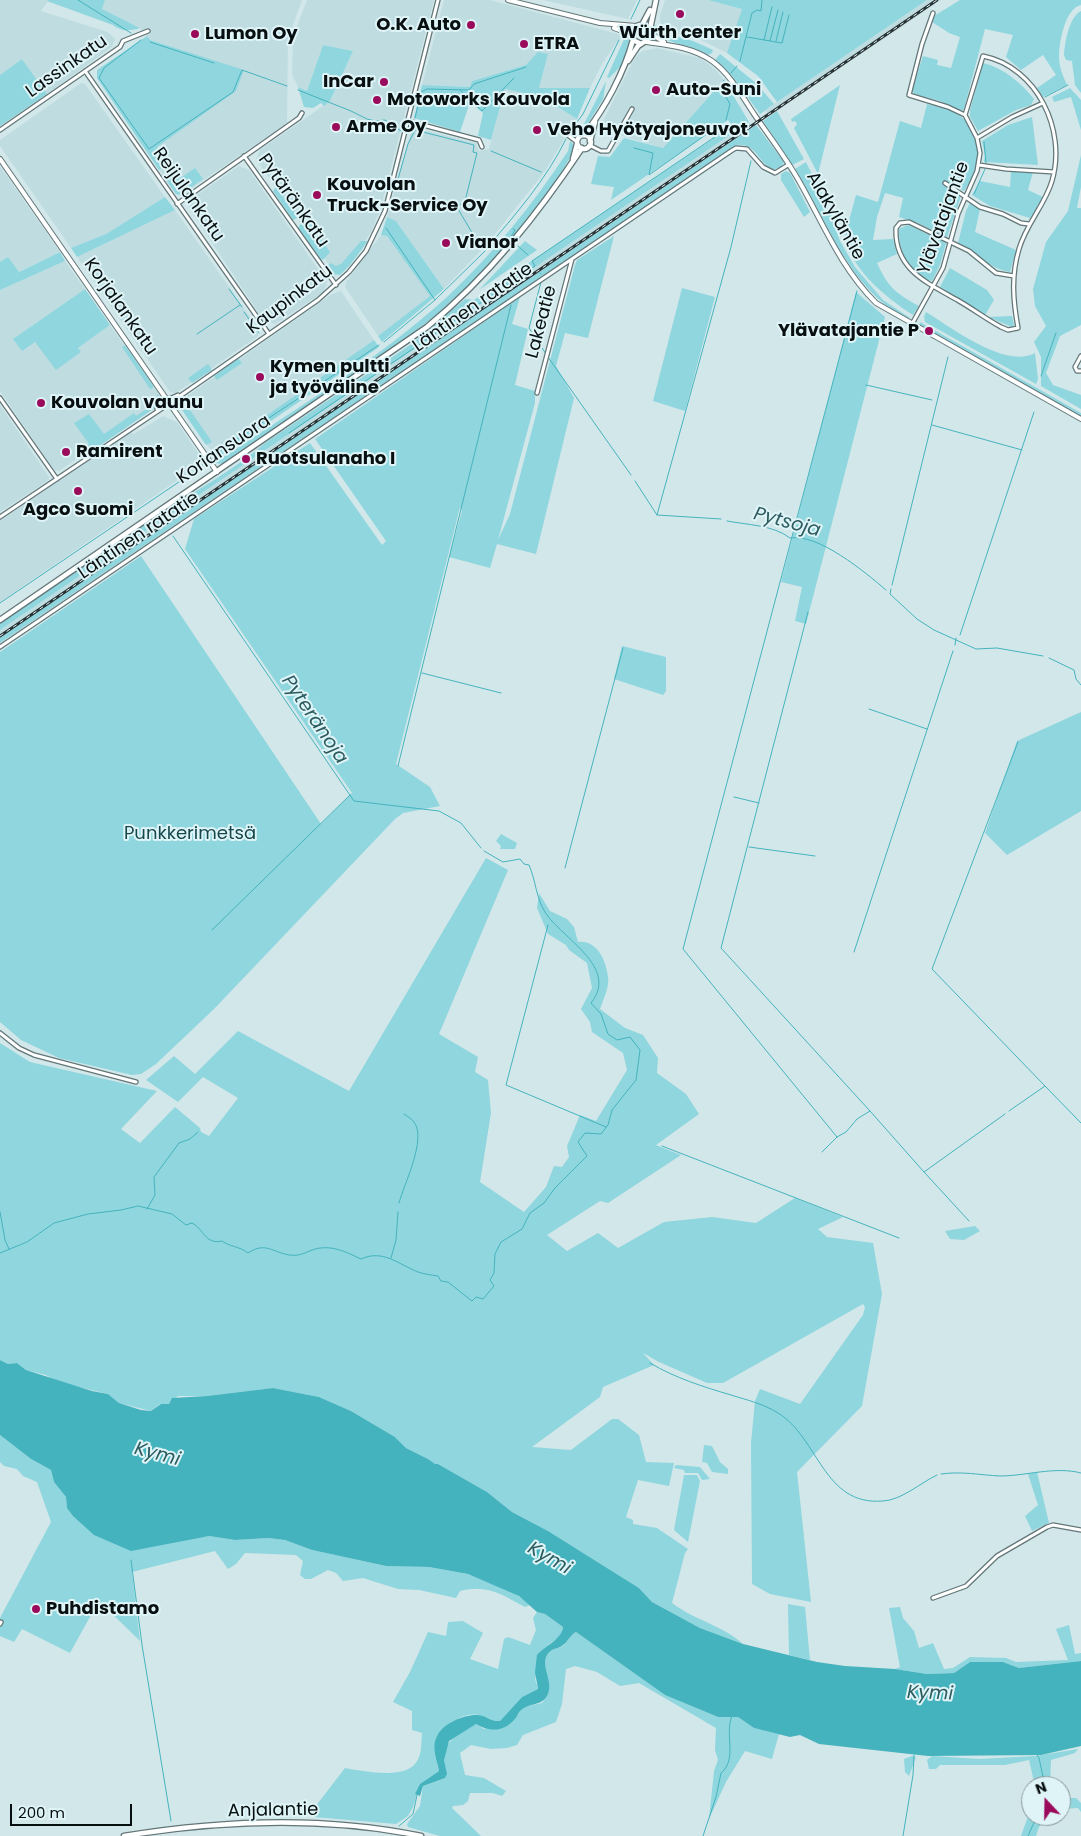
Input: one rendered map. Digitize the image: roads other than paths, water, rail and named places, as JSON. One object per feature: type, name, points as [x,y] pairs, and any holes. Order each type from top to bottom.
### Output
[{"type":"main road","points":[[642,25],[656,0]]},
{"type":"main road","points":[[622,70],[644,43],[650,32],[656,0]]},
{"type":"main road","points":[[596,118],[590,143],[582,148],[577,143],[596,118],[622,70],[633,39],[631,33],[636,26],[642,25]]},
{"type":"main road","points":[[642,25],[650,32]]},
{"type":"main road","points":[[633,39],[644,43]]},
{"type":"main road","points":[[583,135],[590,143]]},
{"type":"main road","name":"Koriansuora","points":[[573,160],[577,143]]},
{"type":"main road","name":"Koriansuora","points":[[0,620],[395,351],[438,318],[482,276],[529,224],[582,148]]},
{"type":"main road","name":"Anjalantie","points":[[124,1836],[234,1824],[283,1823],[368,1827],[421,1836]]},
{"type":"street","name":"Kaupinkatu","points":[[0,517],[269,334],[336,285],[358,261],[376,233],[385,211],[438,0]]},
{"type":"street","points":[[508,0],[600,23],[625,32],[633,39]]},
{"type":"street","points":[[933,13],[922,44],[909,95],[957,110],[965,115],[983,56],[994,58],[1026,80],[1043,103],[1055,134],[1054,172],[1047,194],[1029,224],[1019,248],[1014,276],[1013,301],[1018,328],[1008,330],[1001,327],[916,276],[903,261],[897,244],[896,228],[902,222],[909,222],[969,251],[996,273],[1014,276]]},
{"type":"street","points":[[600,23],[636,26]]},
{"type":"street","name":"Lassinkatu","points":[[0,130],[120,47],[123,41],[148,31]]},
{"type":"street","name":"Alakyläntie","points":[[650,32],[656,38],[671,45],[701,54],[720,68],[802,186],[824,230],[859,283],[881,306],[1081,420]]},
{"type":"street","name":"Alakyläntie","points":[[644,43],[671,45]]},
{"type":"street","name":"Reijulankatu","points":[[85,71],[269,334]]},
{"type":"street","points":[[977,138],[1012,116],[1043,103]]},
{"type":"street","points":[[590,143],[601,151],[608,150],[632,109]]},
{"type":"street","points":[[177,204],[299,118],[302,113]]},
{"type":"street","name":"Ylävatajantie","points":[[912,324],[943,268],[958,214],[979,165],[980,153],[977,138],[965,115]]},
{"type":"street","points":[[408,121],[479,140],[482,148]]},
{"type":"street","points":[[577,143],[562,130],[583,135]]},
{"type":"street","name":"Läntinen ratatie","points":[[0,647],[736,148],[747,149],[763,167],[775,173],[788,165]]},
{"type":"street","name":"Pytäränkatu","points":[[244,156],[336,285]]},
{"type":"street","name":"Korjalankatu","points":[[0,159],[217,472]]},
{"type":"street","points":[[979,165],[1054,172]]},
{"type":"street","points":[[945,183],[980,207],[1003,214],[1021,223],[1029,224]]},
{"type":"street","name":"Lakeatie","points":[[537,393],[572,258]]},
{"type":"street","points":[[1081,356],[1074,367],[1077,371],[1081,371]]},
{"type":"street","points":[[0,398],[57,479]]},
{"type":"street","points":[[0,1033],[19,1048],[34,1055],[136,1082]]},
{"type":"street","points":[[933,1598],[966,1586],[997,1556],[1047,1527],[1062,1526],[1081,1530]]},
{"type":"water","name":"Kymi","points":[[0,1360],[8,1364],[17,1363],[26,1370],[92,1391],[108,1394],[119,1403],[141,1410],[151,1411],[161,1404],[169,1404],[172,1398],[273,1388],[319,1397],[351,1411],[395,1437],[406,1448],[487,1492],[512,1512],[548,1531],[639,1588],[652,1602],[700,1628],[743,1644],[817,1662],[895,1669],[927,1674],[954,1673],[970,1662],[1003,1662],[1019,1668],[1081,1661],[1081,1746],[1041,1755],[928,1756],[819,1744],[800,1735],[790,1737],[754,1728],[738,1717],[718,1717],[665,1695],[576,1632],[565,1644],[552,1650],[547,1655],[545,1666],[549,1690],[545,1699],[522,1709],[510,1724],[501,1729],[486,1728],[476,1724],[449,1741],[444,1760],[447,1774],[445,1778],[423,1786],[420,1796],[415,1794],[420,1784],[439,1771],[434,1745],[440,1731],[455,1720],[473,1715],[500,1721],[522,1697],[538,1689],[535,1672],[537,1655],[560,1635],[563,1627],[545,1614],[537,1612],[519,1596],[468,1574],[429,1567],[386,1566],[312,1550],[285,1540],[268,1538],[235,1540],[209,1536],[131,1551],[94,1535],[67,1508],[66,1497],[54,1482],[51,1470],[31,1459],[0,1435]]},
{"type":"waterway","points":[[78,0],[131,33]]},
{"type":"waterway","points":[[631,19],[640,0]]},
{"type":"waterway","points":[[740,61],[752,13],[757,10],[761,11],[762,0]]},
{"type":"waterway","points":[[764,40],[772,7]]},
{"type":"waterway","points":[[770,41],[778,10]]},
{"type":"waterway","points":[[776,41],[783,12]]},
{"type":"waterway","points":[[747,37],[782,43],[789,15]]},
{"type":"waterway","points":[[141,40],[104,68],[99,78],[149,149],[233,92],[242,70],[287,86]]},
{"type":"waterway","points":[[571,130],[583,114],[619,40]]},
{"type":"waterway","points":[[150,42],[214,63]]},
{"type":"waterway","points":[[731,73],[737,66]]},
{"type":"waterway","points":[[415,118],[421,92],[427,89],[469,90],[474,84],[526,67]]},
{"type":"waterway","points":[[460,90],[482,111],[514,78]]},
{"type":"waterway","points":[[724,80],[720,87],[730,104],[726,120]]},
{"type":"waterway","points":[[1045,97],[1068,85]]},
{"type":"waterway","points":[[298,90],[367,119],[375,121],[385,120],[401,131]]},
{"type":"waterway","points":[[634,148],[653,153],[649,175],[721,124]]},
{"type":"waterway","points":[[289,433],[535,266],[532,261],[731,126]]},
{"type":"waterway","points":[[398,179],[408,144],[415,130],[474,145],[473,152],[477,153],[465,201],[457,207],[477,241],[486,249],[540,183],[566,139]]},
{"type":"waterway","points":[[984,142],[986,163]]},
{"type":"waterway","points":[[491,151],[541,172]]},
{"type":"waterway","points":[[657,515],[731,247],[751,161]]},
{"type":"waterway","points":[[974,194],[985,169]]},
{"type":"waterway","points":[[386,228],[435,300],[485,251]]},
{"type":"waterway","points":[[509,240],[515,230],[513,229]]},
{"type":"waterway","points":[[518,246],[528,255]]},
{"type":"waterway","name":"Pytsoja","points":[[541,282],[529,328],[546,354]]},
{"type":"waterway","points":[[229,289],[242,307]]},
{"type":"waterway","points":[[837,1137],[683,949],[857,291]]},
{"type":"waterway","points":[[384,342],[435,300]]},
{"type":"waterway","points":[[197,334],[240,305]]},
{"type":"waterway","points":[[398,766],[511,305]]},
{"type":"waterway","points":[[244,312],[259,333]]},
{"type":"waterway","points":[[1041,376],[1056,333]]},
{"type":"waterway","points":[[213,455],[379,345]]},
{"type":"waterway","name":"Pytsoja","points":[[548,357],[631,475]]},
{"type":"waterway","points":[[892,585],[948,357]]},
{"type":"waterway","points":[[866,385],[932,400]]},
{"type":"waterway","points":[[960,635],[1034,412]]},
{"type":"waterway","points":[[932,425],[1022,450]]},
{"type":"waterway","points":[[0,603],[201,467],[205,461]]},
{"type":"waterway","name":"Pytsoja","points":[[635,481],[657,515],[721,519]]},
{"type":"waterway","name":"Pytsoja","points":[[727,521],[776,530],[790,538],[814,541],[841,555],[886,590]]},
{"type":"waterway","name":"Pyteränoja","points":[[173,536],[354,801],[439,811],[461,823],[481,848]]},
{"type":"waterway","name":"Pytsoja","points":[[891,589],[890,594],[917,619],[934,630],[976,649],[997,648],[1043,656]]},
{"type":"waterway","points":[[808,612],[721,948],[870,1111]]},
{"type":"waterway","name":"Pytsoja","points":[[955,645],[956,638]]},
{"type":"waterway","points":[[565,868],[623,648]]},
{"type":"waterway","points":[[854,952],[953,651]]},
{"type":"waterway","points":[[1049,658],[1074,670],[1076,679],[1081,685]]},
{"type":"waterway","points":[[422,673],[501,693]]},
{"type":"waterway","points":[[869,709],[927,729]]},
{"type":"waterway","points":[[1018,742],[932,969],[1045,1086]]},
{"type":"waterway","points":[[212,930],[350,795]]},
{"type":"waterway","points":[[734,797],[759,803]]},
{"type":"waterway","points":[[749,847],[815,856]]},
{"type":"waterway","name":"Pyteränoja","points":[[0,1253],[27,1242],[54,1223],[88,1214],[138,1206],[172,1214],[186,1225],[192,1223],[208,1239],[216,1242],[222,1241],[248,1253],[265,1248],[294,1255],[316,1249],[331,1248],[341,1250],[361,1259],[369,1256],[383,1257],[418,1272],[438,1276],[441,1281],[448,1282],[472,1301],[476,1297],[483,1299],[494,1286],[490,1280],[494,1273],[495,1254],[501,1242],[522,1229],[530,1213],[544,1203],[555,1188],[587,1156],[578,1142],[585,1133],[601,1134],[608,1125],[612,1110],[636,1080],[640,1050],[630,1037],[617,1040],[608,1034],[601,1014],[591,1003],[598,990],[598,977],[593,965],[545,912],[529,865],[524,864],[520,859],[503,862],[484,851]]},
{"type":"waterway","points":[[548,925],[506,1085],[606,1127]]},
{"type":"waterway","points":[[1009,1111],[1045,1086],[1081,1123]]},
{"type":"waterway","points":[[822,1152],[837,1137],[846,1132],[857,1119],[870,1111],[924,1172],[1005,1114]]},
{"type":"waterway","points":[[399,1203],[413,1162],[418,1139],[414,1122],[404,1114]]},
{"type":"waterway","points":[[147,1209],[155,1195],[154,1177],[179,1143],[190,1139],[198,1132]]},
{"type":"waterway","points":[[662,1146],[899,1238]]},
{"type":"waterway","points":[[924,1172],[969,1221]]},
{"type":"waterway","points":[[0,1212],[5,1240],[9,1249]]},
{"type":"waterway","points":[[391,1258],[396,1240],[398,1212]]},
{"type":"waterway","points":[[650,1363],[690,1382],[755,1402],[778,1413],[792,1424],[834,1482],[847,1493],[863,1500],[883,1501],[897,1498],[937,1475]]},
{"type":"waterway","points":[[941,1474],[963,1473],[1010,1476],[1051,1471],[1081,1473]]},
{"type":"waterway","points":[[131,1560],[142,1645],[171,1821]]},
{"type":"waterway","points":[[703,1836],[716,1797],[721,1773],[729,1761],[729,1731],[732,1716]]},
{"type":"waterway","points":[[1036,1753],[1043,1776]]},
{"type":"waterway","points":[[903,1836],[913,1775],[914,1755]]},
{"type":"waterway","points":[[399,1826],[413,1814],[417,1795]]},
{"type":"waterway","points":[[1028,1836],[1032,1826]]},
{"type":"railway","points":[[0,636],[937,0]]},
{"type":"place","name":"Würth center","points":[[680,14]]},
{"type":"place","name":"O.K. Auto","points":[[471,25]]},
{"type":"place","name":"Lumon Oy","points":[[195,34]]},
{"type":"place","name":"ETRA","points":[[524,44]]},
{"type":"place","name":"InCar","points":[[384,82]]},
{"type":"place","name":"Auto-Suni","points":[[656,90]]},
{"type":"place","name":"Motoworks Kouvola","points":[[377,100]]},
{"type":"place","name":"Arme Oy","points":[[336,127]]},
{"type":"place","name":"Veho Hyötyajoneuvot","points":[[537,130]]},
{"type":"place","name":"Kouvolan Truck-Service Oy","points":[[317,195]]},
{"type":"place","name":"Vianor","points":[[446,243]]},
{"type":"place","name":"Ylävatajantie P","points":[[929,331]]},
{"type":"place","name":"Kymen pultti ja työväline","points":[[260,377]]},
{"type":"place","name":"Kouvolan vaunu","points":[[41,403]]},
{"type":"place","name":"Ramirent","points":[[66,452]]},
{"type":"place","name":"Ruotsulanaho I","points":[[246,459]]},
{"type":"place","name":"Agco Suomi","points":[[78,491]]},
{"type":"place","name":"Puhdistamo","points":[[36,1609]]},
{"type":"park label","name":"Punkkerimetsä","points":[[190,834]]}]
